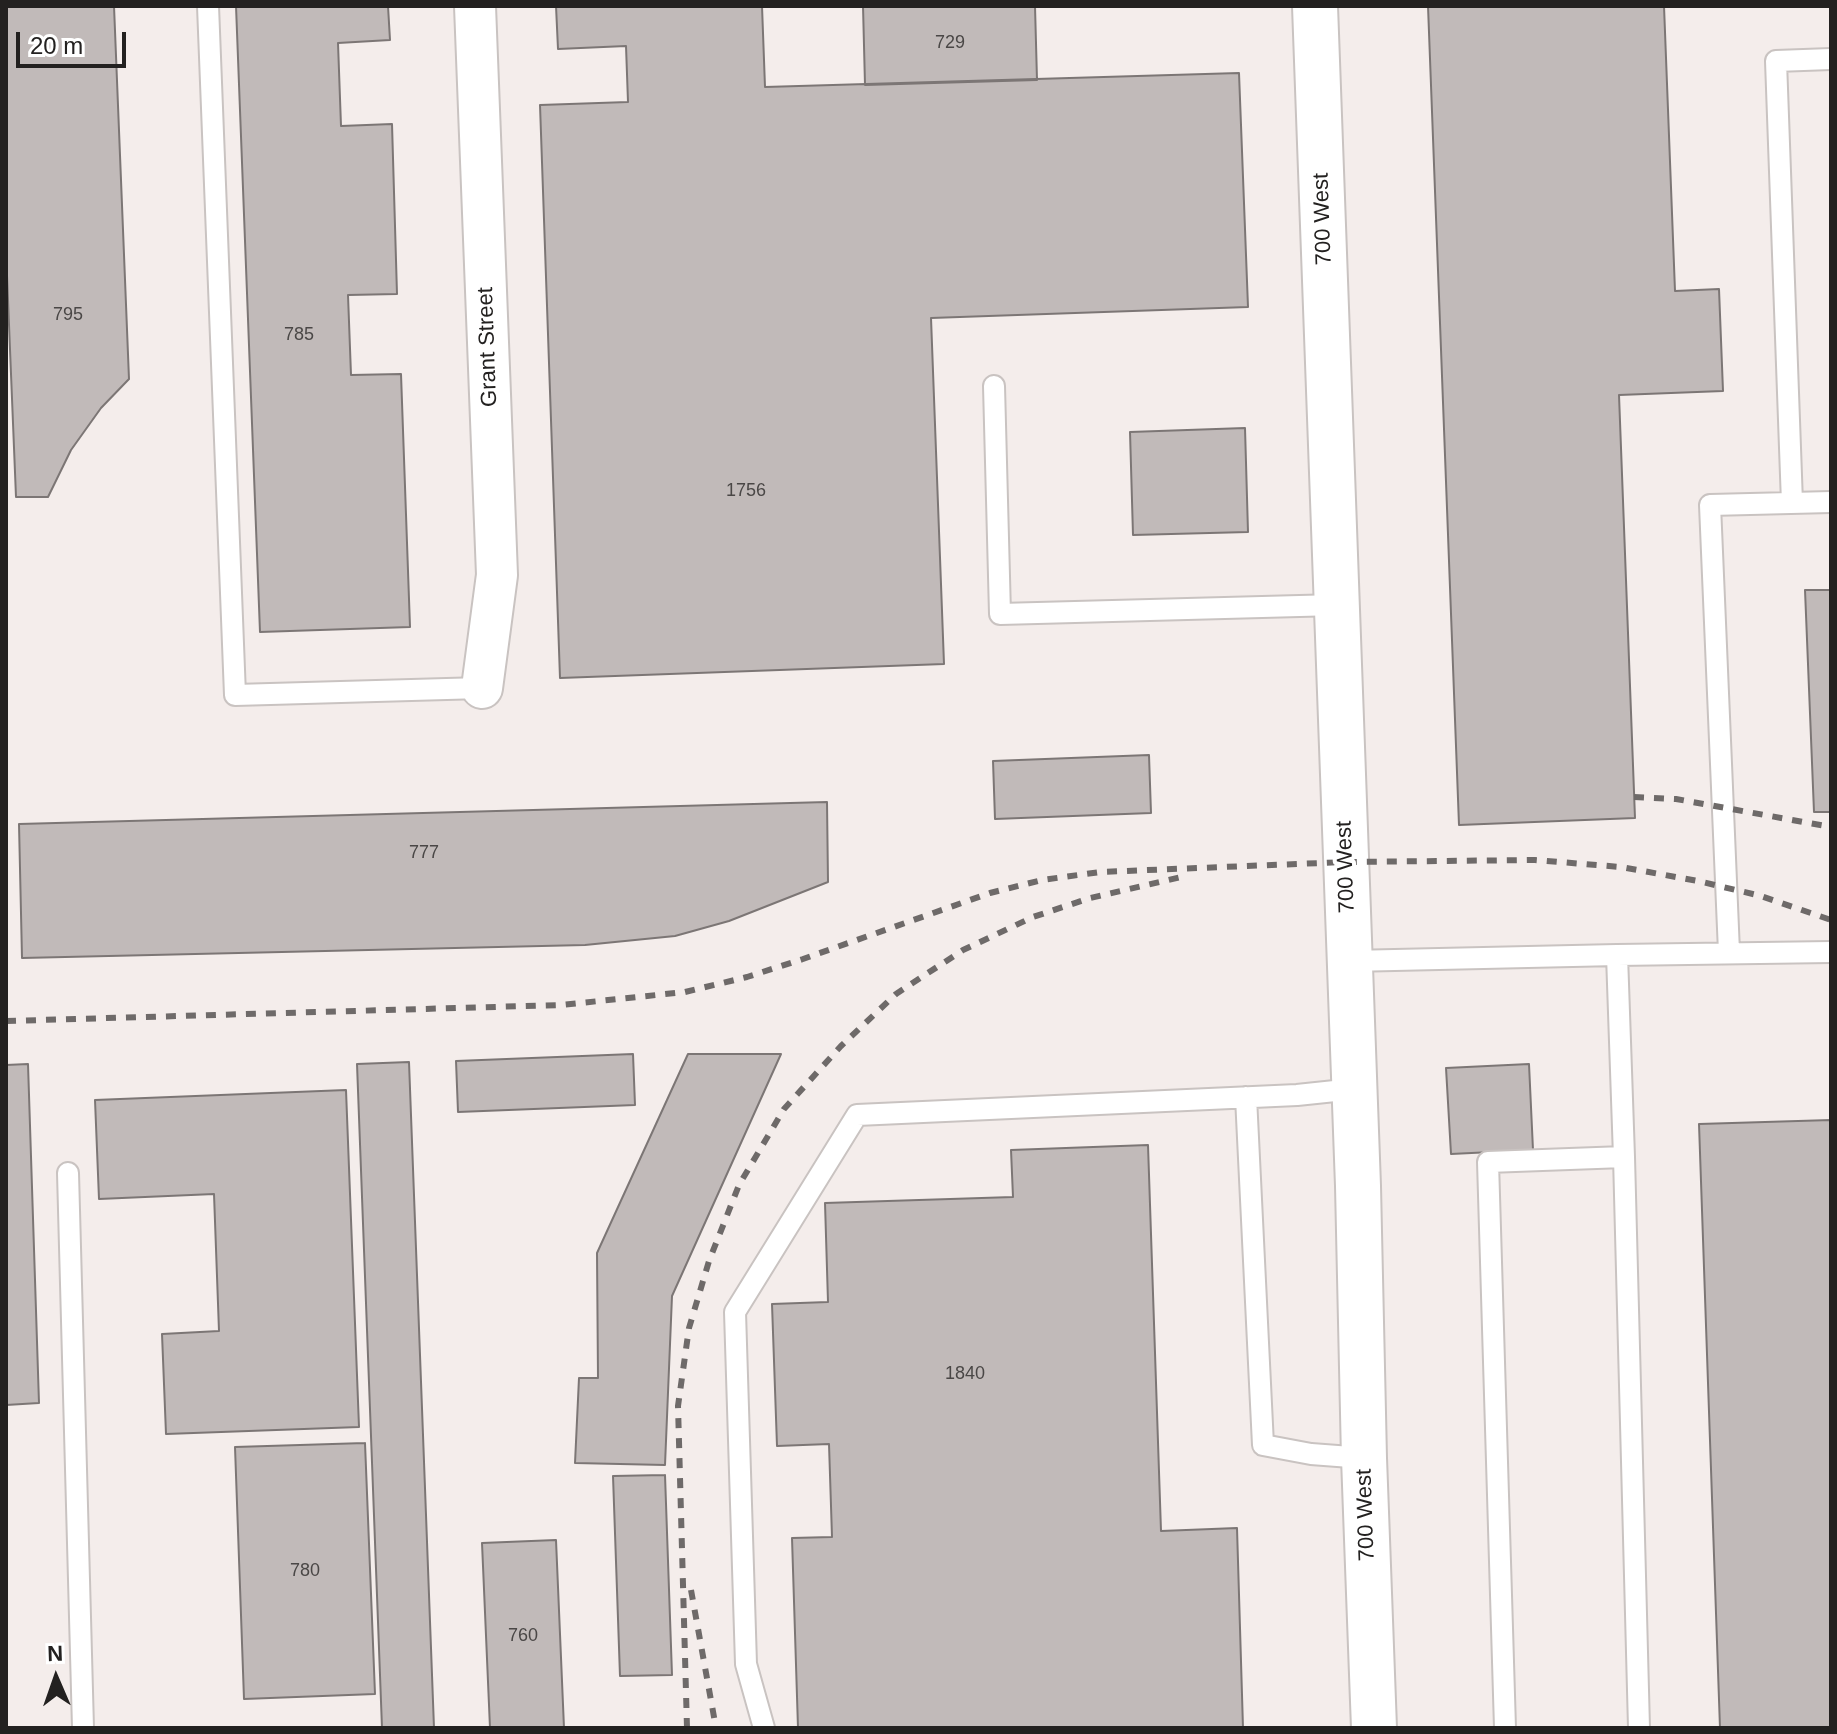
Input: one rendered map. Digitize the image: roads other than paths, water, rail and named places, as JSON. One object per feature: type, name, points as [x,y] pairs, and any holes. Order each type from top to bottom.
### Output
[{"type":"street","name":"Grant Street","points":[[475,6],[497,575],[482,688]]},
{"type":"street","name":"700 West","points":[[1315,6],[1374,1728]]},
{"type":"lane","points":[[208,6],[235,695],[482,688]]},
{"type":"lane","points":[[1792,503],[1776,61],[1831,59]]},
{"type":"lane","points":[[994,386],[1000,614],[1337,605]]},
{"type":"lane","points":[[1729,952],[1710,505],[1831,502]]},
{"type":"lane","points":[[1350,961],[1831,952]]},
{"type":"lane","points":[[1617,955],[1639,1728]]},
{"type":"lane","points":[[764,1728],[746,1664],[735,1312],[857,1115],[1354,1089]]},
{"type":"lane","points":[[1246,1097],[1263,1445],[1311,1454],[1364,1458]]},
{"type":"lane","points":[[1505,1728],[1488,1162],[1624,1157]]},
{"type":"lane","points":[[68,1173],[83,1728]]},
{"type":"railway","points":[[1634,797],[1676,799],[1831,827]]},
{"type":"railway","points":[[6,1021],[561,1005],[685,992],[803,959],[990,893],[1042,880],[1100,872],[1346,862],[1535,860],[1621,867],[1698,881],[1761,896],[1831,920]]},
{"type":"railway","points":[[687,1728],[678,1406],[689,1328],[709,1261],[739,1185],[784,1109],[841,1046],[896,994],[963,950],[1033,917],[1090,898],[1181,877]]},
{"type":"railway","points":[[691,1590],[716,1728]]}]
